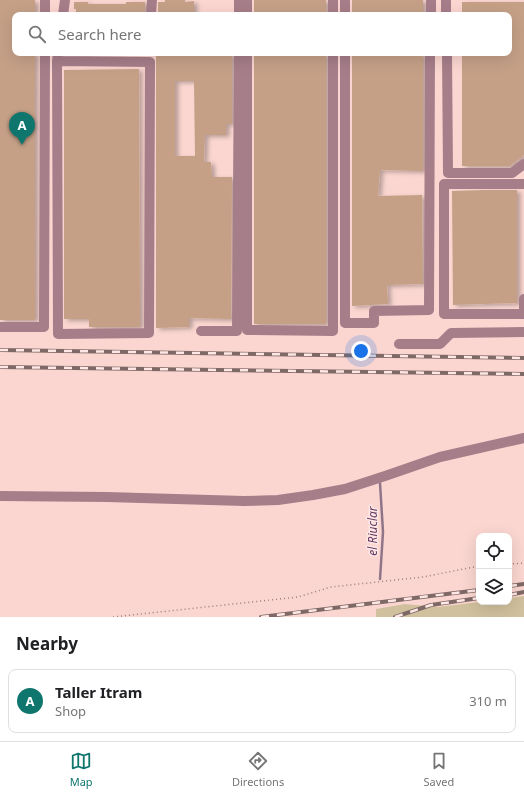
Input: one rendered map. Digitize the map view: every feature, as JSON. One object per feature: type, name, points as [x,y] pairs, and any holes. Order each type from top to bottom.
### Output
[{"type":"lane","points":[[45,0],[45,12]]},
{"type":"lane","points":[[64,12],[66,0]]},
{"type":"lane","points":[[151,12],[152,0]]},
{"type":"lane","points":[[239,0],[239,12]]},
{"type":"lane","points":[[247,0],[247,12]]},
{"type":"lane","points":[[333,0],[333,12]]},
{"type":"lane","points":[[345,0],[345,12]]},
{"type":"lane","points":[[430,12],[431,0]]},
{"type":"lane","points":[[446,0],[446,12]]},
{"type":"lane","points":[[0,327],[44,327],[44,56]]},
{"type":"lane","points":[[202,331],[237,331],[239,56]]},
{"type":"lane","points":[[247,56],[247,330],[333,331],[333,56]]},
{"type":"lane","points":[[345,56],[345,323],[374,324],[374,310],[429,310],[430,56]]},
{"type":"lane","points":[[447,56],[448,173],[512,173],[524,164]]},
{"type":"lane","points":[[57,57],[150,58],[149,333],[58,334],[57,57]]},
{"type":"lane","points":[[524,184],[444,184],[444,314],[524,314],[524,299]]},
{"type":"lane","points":[[399,344],[440,344],[451,333],[524,332]]},
{"type":"lane","points":[[0,496],[115,497],[244,501],[278,500],[313,496],[345,489],[440,458],[524,438]]},
{"type":"path","points":[[512,564],[524,563]]},
{"type":"path","points":[[113,617],[298,597],[331,587],[423,577],[476,567]]},
{"type":"shaded area","points":[[524,596],[524,617],[376,617],[376,609],[405,604],[438,607],[476,602],[476,605],[512,605],[512,598]]},
{"type":"building","points":[[0,0],[35,0],[35,12],[12,12],[12,56],[35,56],[35,320],[0,320]]},
{"type":"building","points":[[165,0],[185,0],[185,2],[194,1],[194,12],[158,12],[158,2],[165,2]]},
{"type":"building","points":[[254,0],[326,0],[326,12],[254,12]]},
{"type":"building","points":[[352,0],[423,0],[423,12],[352,12]]},
{"type":"building","points":[[74,2],[88,2],[88,4],[126,4],[126,2],[145,2],[145,12],[76,12],[76,9],[74,9]]},
{"type":"building","points":[[462,2],[524,2],[524,155],[510,166],[462,166],[462,56],[512,56],[512,12],[462,12]]},
{"type":"building","points":[[156,56],[232,56],[232,124],[226,124],[226,135],[205,135],[204,162],[211,162],[212,177],[232,177],[231,319],[189,318],[189,327],[156,328]],"holes":[[[175,81],[194,81],[195,156],[175,156]]]},
{"type":"building","points":[[254,56],[326,56],[326,324],[254,324]]},
{"type":"building","points":[[352,56],[423,56],[423,171],[380,170],[378,196],[422,195],[423,284],[387,285],[388,304],[352,306]]},
{"type":"building","points":[[139,69],[140,327],[89,327],[89,319],[64,319],[64,70]]},
{"type":"building","points":[[517,190],[517,303],[453,305],[452,191]]},
{"type":"waterway","name":"el Riuclar","points":[[380,483],[383,532],[380,579]]},
{"type":"railway","points":[[0,350],[524,358]]},
{"type":"railway","points":[[0,367],[524,374]]},
{"type":"railway","points":[[512,586],[524,584]]},
{"type":"railway","points":[[261,617],[476,590]]},
{"type":"railway","points":[[512,594],[524,592]]},
{"type":"railway","points":[[395,617],[431,605],[476,598]]},
{"type":"place","name":"Taller Itram","points":[[22,145]]}]
